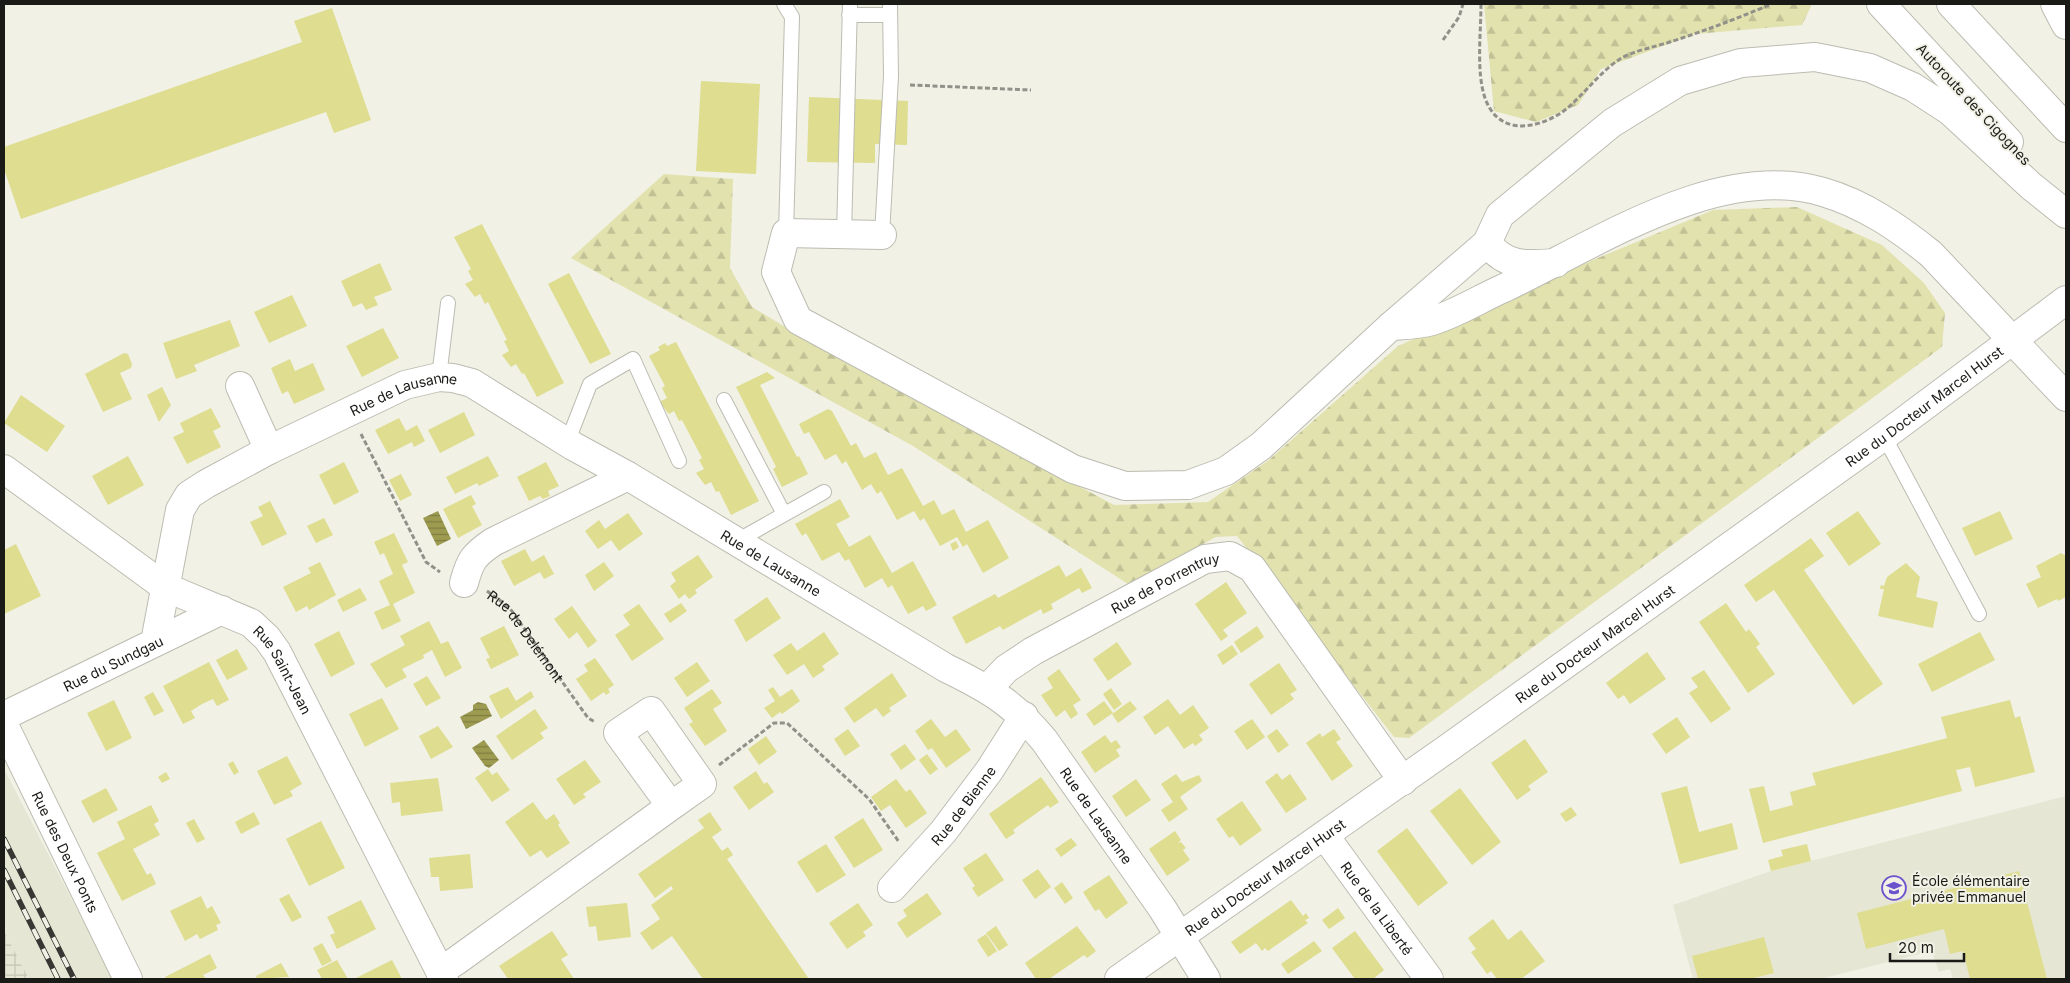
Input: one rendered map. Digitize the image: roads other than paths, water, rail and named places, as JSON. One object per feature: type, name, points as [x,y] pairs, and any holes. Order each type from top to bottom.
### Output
[{"type":"main road","name":"Autoroute des Cigognes","points":[[1881,4],[2066,205]]},
{"type":"main road","points":[[1951,4],[2066,128]]},
{"type":"main road","points":[[2055,4],[2066,25]]},
{"type":"main road","points":[[882,235],[786,233],[776,272],[798,320],[1073,469],[1125,486],[1188,485],[1226,471],[1261,446],[1390,326],[1487,243],[1500,216],[1612,124],[1680,81],[1741,62],[1815,57],[1870,68],[1913,88],[1950,111],[2031,186],[2066,214]]},
{"type":"main road","points":[[1390,326],[1432,321],[1556,263],[1630,225],[1708,195],[1748,187],[1797,187],[1823,192],[1848,201],[1906,234],[1931,254],[2066,398]]},
{"type":"main road","points":[[1487,243],[1495,254],[1511,263],[1556,263]]},
{"type":"main road","name":"Rue du Docteur Marcel Hurst","points":[[1119,979],[1181,938],[1884,436],[2061,304]]},
{"type":"main road","name":"Rue de Lausanne","points":[[155,642],[180,510],[189,495],[269,450],[405,385],[439,377],[454,378],[472,383],[567,443],[628,476],[734,542],[946,668],[988,688],[1024,716],[1044,740],[1162,908],[1206,979]]},
{"type":"main road","points":[[240,386],[269,450]]},
{"type":"main road","name":"Rue Saint-Jean","points":[[4,469],[165,587],[251,623],[267,638],[277,652],[442,975]]},
{"type":"main road","points":[[464,583],[469,564],[476,554],[493,542],[628,476]]},
{"type":"main road","name":"Rue de Porrentruy","points":[[988,688],[1006,669],[1033,651],[1205,559],[1230,556],[1252,568],[1403,780]]},
{"type":"main road","name":"Rue du Sundgau","points":[[4,716],[222,610]]},
{"type":"main road","points":[[442,975],[702,784],[651,711],[618,733],[671,806]]},
{"type":"main road","name":"Rue de Bienne","points":[[892,888],[943,832],[989,771],[1024,716]]},
{"type":"main road","name":"Rue des Deux Ponts","points":[[4,725],[128,979]]},
{"type":"main road","name":"Rue de la Liberté","points":[[1324,836],[1429,979]]},
{"type":"lane","points":[[784,4],[793,10],[786,233]]},
{"type":"lane","points":[[844,234],[850,9],[890,9],[890,84],[882,235]]},
{"type":"lane","points":[[439,377],[448,303]]},
{"type":"lane","points":[[567,443],[590,384],[634,359],[679,460]]},
{"type":"lane","points":[[724,400],[784,514]]},
{"type":"lane","points":[[1884,436],[1979,614]]},
{"type":"lane","points":[[734,542],[824,492]]},
{"type":"railway","points":[[4,839],[74,979]]},
{"type":"railway","points":[[4,870],[58,979]]},
{"type":"place","name":"École élémentaire privée Emmanuel","points":[[1894,888]]}]
